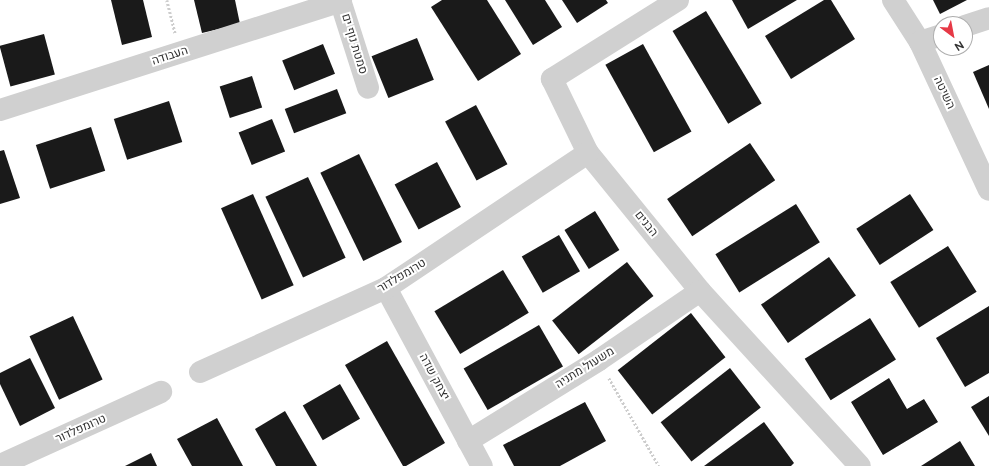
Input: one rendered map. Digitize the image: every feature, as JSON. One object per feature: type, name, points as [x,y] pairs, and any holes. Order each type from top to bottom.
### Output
[{"type":"street","name":"העבודה","points":[[0,110],[341,0]]},
{"type":"street","name":"סמטת נוף ים","points":[[341,0],[368,88]]},
{"type":"street","name":"הבנים","points":[[678,0],[552,79],[588,153],[700,292],[860,466]]},
{"type":"street","name":"השיטה","points":[[893,0],[920,42],[989,190]]},
{"type":"street","points":[[973,23],[989,18]]},
{"type":"street","points":[[920,42],[933,38]]},
{"type":"street","name":"טרומפלדור","points":[[200,372],[386,288],[588,153]]},
{"type":"street","name":"יצחק שדה","points":[[386,288],[482,466]]},
{"type":"street","name":"משעול מתניה","points":[[468,441],[599,360],[700,292]]},
{"type":"street","name":"טרומפלדור","points":[[0,465],[161,392]]},
{"type":"path","points":[[167,0],[180,53]]},
{"type":"path","points":[[599,360],[659,466]]},
{"type":"building","points":[[111,0],[143,0],[152,37],[122,45]]},
{"type":"building","points":[[194,0],[235,0],[240,24],[202,33]]},
{"type":"building","points":[[442,0],[487,0],[521,54],[478,81],[431,7]]},
{"type":"building","points":[[505,0],[545,0],[562,27],[533,45]]},
{"type":"building","points":[[562,0],[606,0],[608,3],[577,23]]},
{"type":"building","points":[[732,0],[797,0],[748,29]]},
{"type":"building","points":[[824,0],[831,0],[855,39],[791,79],[765,36]]},
{"type":"building","points":[[933,0],[967,0],[940,14]]},
{"type":"building","points":[[706,11],[762,104],[728,124],[673,31]]},
{"type":"building","points":[[44,34],[55,75],[10,86],[0,46]]},
{"type":"building","points":[[417,38],[434,80],[388,98],[372,56]]},
{"type":"building","points":[[323,44],[335,74],[294,90],[282,60]]},
{"type":"building","points":[[643,44],[691,131],[654,152],[605,65]]},
{"type":"building","points":[[989,65],[989,109],[973,72]]},
{"type":"building","points":[[252,76],[262,107],[230,118],[220,87]]},
{"type":"building","points":[[337,89],[346,113],[294,133],[285,109]]},
{"type":"building","points":[[169,101],[182,142],[127,160],[114,119]]},
{"type":"building","points":[[476,105],[507,164],[477,181],[445,121]]},
{"type":"building","points":[[272,119],[285,151],[252,165],[239,132]]},
{"type":"building","points":[[91,127],[105,171],[50,189],[36,145]]},
{"type":"building","points":[[750,143],[775,180],[692,236],[667,199]]},
{"type":"building","points":[[4,150],[20,198],[0,204],[0,151]]},
{"type":"building","points":[[359,154],[402,242],[363,261],[320,173]]},
{"type":"building","points":[[437,162],[461,207],[419,230],[395,185]]},
{"type":"building","points":[[308,177],[346,258],[303,278],[265,197]]},
{"type":"building","points":[[253,194],[294,285],[262,300],[221,208]]},
{"type":"building","points":[[910,194],[933,230],[880,265],[856,229]]},
{"type":"building","points":[[796,204],[820,242],[739,293],[715,254]]},
{"type":"building","points":[[595,211],[619,250],[589,269],[564,230]]},
{"type":"building","points":[[559,235],[580,271],[543,293],[522,256]]},
{"type":"building","points":[[948,246],[977,292],[919,328],[890,282]]},
{"type":"building","points":[[829,257],[856,296],[788,343],[761,305]]},
{"type":"building","points":[[627,262],[653,296],[579,354],[552,320]]},
{"type":"building","points":[[503,270],[529,313],[460,354],[434,311]]},
{"type":"building","points":[[989,306],[989,373],[965,387],[936,338]]},
{"type":"building","points":[[691,313],[725,357],[652,414],[618,370]]},
{"type":"building","points":[[73,316],[103,379],[59,400],[29,336]]},
{"type":"building","points":[[870,318],[896,360],[831,400],[805,359]]},
{"type":"building","points":[[539,325],[563,367],[488,410],[464,368]]},
{"type":"building","points":[[387,341],[445,443],[406,466],[403,466],[345,365]]},
{"type":"building","points":[[30,358],[55,408],[20,426],[0,384],[0,373]]},
{"type":"building","points":[[730,368],[761,407],[691,462],[661,422]]},
{"type":"building","points":[[889,378],[907,409],[924,399],[938,422],[883,455],[851,402]]},
{"type":"building","points":[[340,384],[360,419],[323,440],[303,406]]},
{"type":"building","points":[[989,396],[989,436],[971,407]]},
{"type":"building","points":[[585,402],[606,441],[560,466],[514,466],[503,445]]},
{"type":"building","points":[[285,411],[317,466],[276,466],[255,429]]},
{"type":"building","points":[[217,418],[243,466],[192,466],[177,439]]},
{"type":"building","points":[[764,422],[794,463],[791,466],[704,466]]},
{"type":"building","points":[[960,441],[975,466],[921,466]]},
{"type":"building","points":[[151,453],[157,466],[125,466]]}]
